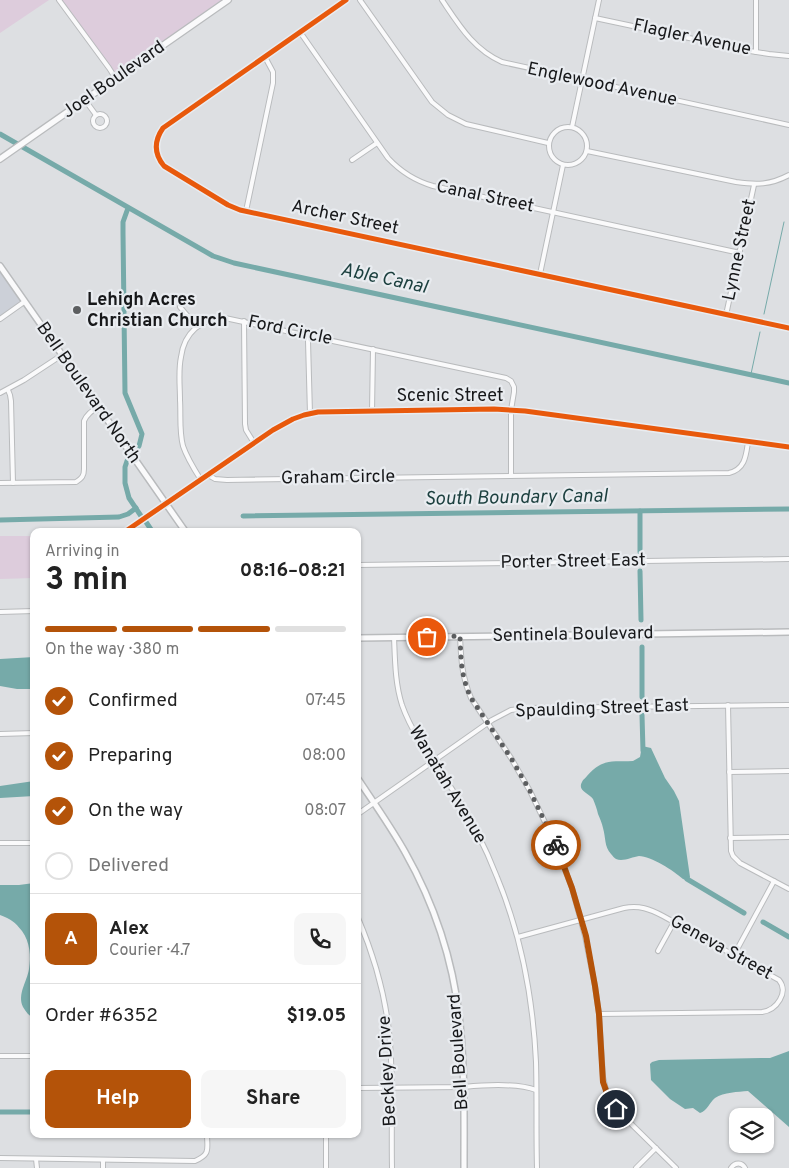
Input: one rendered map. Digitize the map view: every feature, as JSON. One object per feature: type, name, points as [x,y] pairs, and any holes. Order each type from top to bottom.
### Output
[{"type":"main road","name":"Joel Boulevard","points":[[0,159],[228,0]]},
{"type":"street","points":[[59,0],[116,79]]},
{"type":"street","name":"Archer Street","points":[[346,0],[168,124],[159,133],[156,144],[157,155],[160,161],[169,170],[228,205],[246,211],[789,328]]},
{"type":"street","points":[[360,0],[427,96],[442,111],[466,124],[548,143]]},
{"type":"street","name":"Englewood Avenue","points":[[442,0],[468,38],[478,48],[502,62],[789,125]]},
{"type":"street","points":[[572,127],[599,0]]},
{"type":"street","points":[[756,0],[756,52]]},
{"type":"street","name":"Flagler Avenue","points":[[595,18],[756,52],[789,56]]},
{"type":"street","name":"Canal Street","points":[[300,32],[377,143],[402,172],[433,186],[740,252]]},
{"type":"street","points":[[246,211],[273,83],[272,72],[265,57]]},
{"type":"street","points":[[85,100],[96,115]]},
{"type":"street","points":[[572,127],[578,129],[586,138],[587,151],[581,161],[569,166],[558,163],[550,154],[548,143],[554,132],[560,128],[572,127]]},
{"type":"street","points":[[352,160],[377,143]]},
{"type":"street","points":[[587,151],[754,185],[768,183],[789,175]]},
{"type":"street","points":[[540,274],[563,165]]},
{"type":"street","name":"Lynne Street","points":[[726,315],[754,185]]},
{"type":"street","name":"Bell Boulevard North","points":[[0,266],[183,528]]},
{"type":"street","points":[[0,319],[24,302]]},
{"type":"street","points":[[180,307],[197,328],[191,333],[184,344],[180,358],[181,429],[186,455],[201,480]]},
{"type":"street","name":"Ford Circle","points":[[197,328],[208,320],[231,318],[506,378],[514,386],[511,410]]},
{"type":"street","points":[[244,321],[244,424],[254,443]]},
{"type":"street","points":[[309,335],[310,414]]},
{"type":"street","points":[[372,411],[373,349]]},
{"type":"street","points":[[0,394],[62,355]]},
{"type":"street","points":[[8,390],[11,401],[13,483]]},
{"type":"street","points":[[0,483],[76,482],[81,479],[84,474],[84,421],[90,412],[98,407]]},
{"type":"street","points":[[511,410],[511,476]]},
{"type":"street","name":"Scenic Street","points":[[130,528],[282,424],[310,414],[336,411],[511,410],[789,447]]},
{"type":"street","name":"Graham Circle","points":[[208,475],[215,479],[227,480],[729,474],[735,472],[743,464],[748,442]]},
{"type":"street","name":"Porter Street East","points":[[361,565],[789,559]]},
{"type":"street","points":[[0,612],[30,611]]},
{"type":"street","name":"Sentinela Boulevard","points":[[361,638],[789,632]]},
{"type":"street","points":[[460,636],[461,666],[471,698],[511,758],[541,812],[566,869],[590,959],[599,1014],[603,1077],[607,1094],[616,1109],[676,1168]]},
{"type":"street","name":"Wanatah Avenue","points":[[394,637],[396,679],[408,721],[453,790],[480,837],[498,878],[518,936],[531,1006],[534,1040],[537,1168]]},
{"type":"street","name":"Spaulding Street East","points":[[361,812],[496,717],[511,710],[522,708],[789,705]]},
{"type":"street","points":[[728,706],[730,838],[732,856],[789,890]]},
{"type":"street","points":[[0,734],[30,734]]},
{"type":"street","points":[[729,772],[789,771]]},
{"type":"street","name":"Bell Boulevard","points":[[361,783],[414,868],[440,931],[447,955],[457,999],[462,1046],[464,1168]]},
{"type":"street","points":[[730,838],[789,837]]},
{"type":"street","points":[[0,843],[30,843]]},
{"type":"street","points":[[734,955],[774,881]]},
{"type":"street","name":"Geneva Street","points":[[518,936],[636,906],[652,910],[784,983],[786,987],[786,993],[781,1002],[772,1009],[762,1012],[599,1014]]},
{"type":"street","points":[[658,951],[674,922]]},
{"type":"street","name":"Beckley Drive","points":[[361,926],[373,960],[384,1002],[390,1047],[392,1168]]},
{"type":"street","points":[[0,1056],[30,1056]]},
{"type":"street","points":[[361,1088],[518,1086],[536,1090]]},
{"type":"street","points":[[0,1158],[195,1161],[204,1157],[207,1152],[207,1138]]},
{"type":"street","points":[[326,1138],[326,1168]]},
{"type":"street","points":[[636,1168],[656,1148]]},
{"type":"street","points":[[36,1159],[36,1168]]},
{"type":"street","points":[[103,1160],[103,1168]]},
{"type":"street","points":[[169,1161],[169,1168]]},
{"type":"street","points":[[731,1168],[734,1164],[739,1163],[745,1168]]},
{"type":"shaded area","points":[[0,0],[49,0],[0,33]]},
{"type":"shaded area","points":[[62,0],[224,0],[116,75]]},
{"type":"shaded area","points":[[0,271],[23,305],[0,320]]},
{"type":"shaded area","points":[[0,536],[30,536],[30,578],[0,579]]},
{"type":"water","points":[[30,657],[30,689],[0,686],[0,659]]},
{"type":"water","points":[[642,746],[651,748],[665,778],[679,801],[690,877],[688,881],[650,858],[639,856],[619,860],[615,858],[607,848],[602,824],[593,799],[581,788],[583,780],[598,766],[613,761],[633,761],[640,757]]},
{"type":"water","points":[[30,782],[30,796],[0,798],[0,786]]},
{"type":"water","points":[[30,884],[30,954],[25,935],[22,931],[10,919],[0,915],[0,885]]},
{"type":"water","points":[[30,964],[30,1015],[26,1012],[21,1002]]},
{"type":"water","points":[[789,1051],[789,1127],[774,1114],[774,1108],[767,1108],[748,1091],[719,1096],[700,1113],[693,1108],[685,1109],[670,1099],[651,1080],[650,1064],[659,1060],[770,1058]]},
{"type":"waterway","name":"Able Canal","points":[[0,134],[213,256],[234,263],[789,383]]},
{"type":"waterway","points":[[128,208],[123,222],[125,393],[142,434],[139,446],[127,461],[125,483],[129,498],[141,516]]},
{"type":"waterway","points":[[764,314],[784,222]]},
{"type":"waterway","points":[[751,374],[760,332]]},
{"type":"waterway","name":"South Boundary Canal","points":[[0,520],[119,517],[128,514],[136,508]]},
{"type":"waterway","name":"South Boundary Canal","points":[[243,516],[789,509]]},
{"type":"waterway","points":[[640,511],[640,552]]},
{"type":"waterway","points":[[146,522],[150,528]]},
{"type":"waterway","points":[[640,571],[641,620]]},
{"type":"waterway","points":[[642,647],[642,697]]},
{"type":"waterway","points":[[642,715],[643,751]]},
{"type":"waterway","points":[[687,879],[744,913]]},
{"type":"waterway","points":[[763,922],[789,937]]},
{"type":"waterway","points":[[0,1112],[30,1112]]},
{"type":"cycle path","points":[[346,0],[163,128],[156,147],[158,157],[164,166],[228,205],[240,210],[789,328]]},
{"type":"cycle path","points":[[130,528],[273,430],[293,419],[318,412],[494,409],[525,411],[789,447]]},
{"type":"way so far","points":[[427,637],[460,636],[461,666],[466,688],[474,704],[511,758],[530,791],[556,845]]},
{"type":"place","name":"Lehigh Acres Christian Church","points":[[77,310]]},
{"type":"route","points":[[556,845],[566,869],[586,936],[599,1014],[603,1082],[609,1099],[616,1109]]}]
